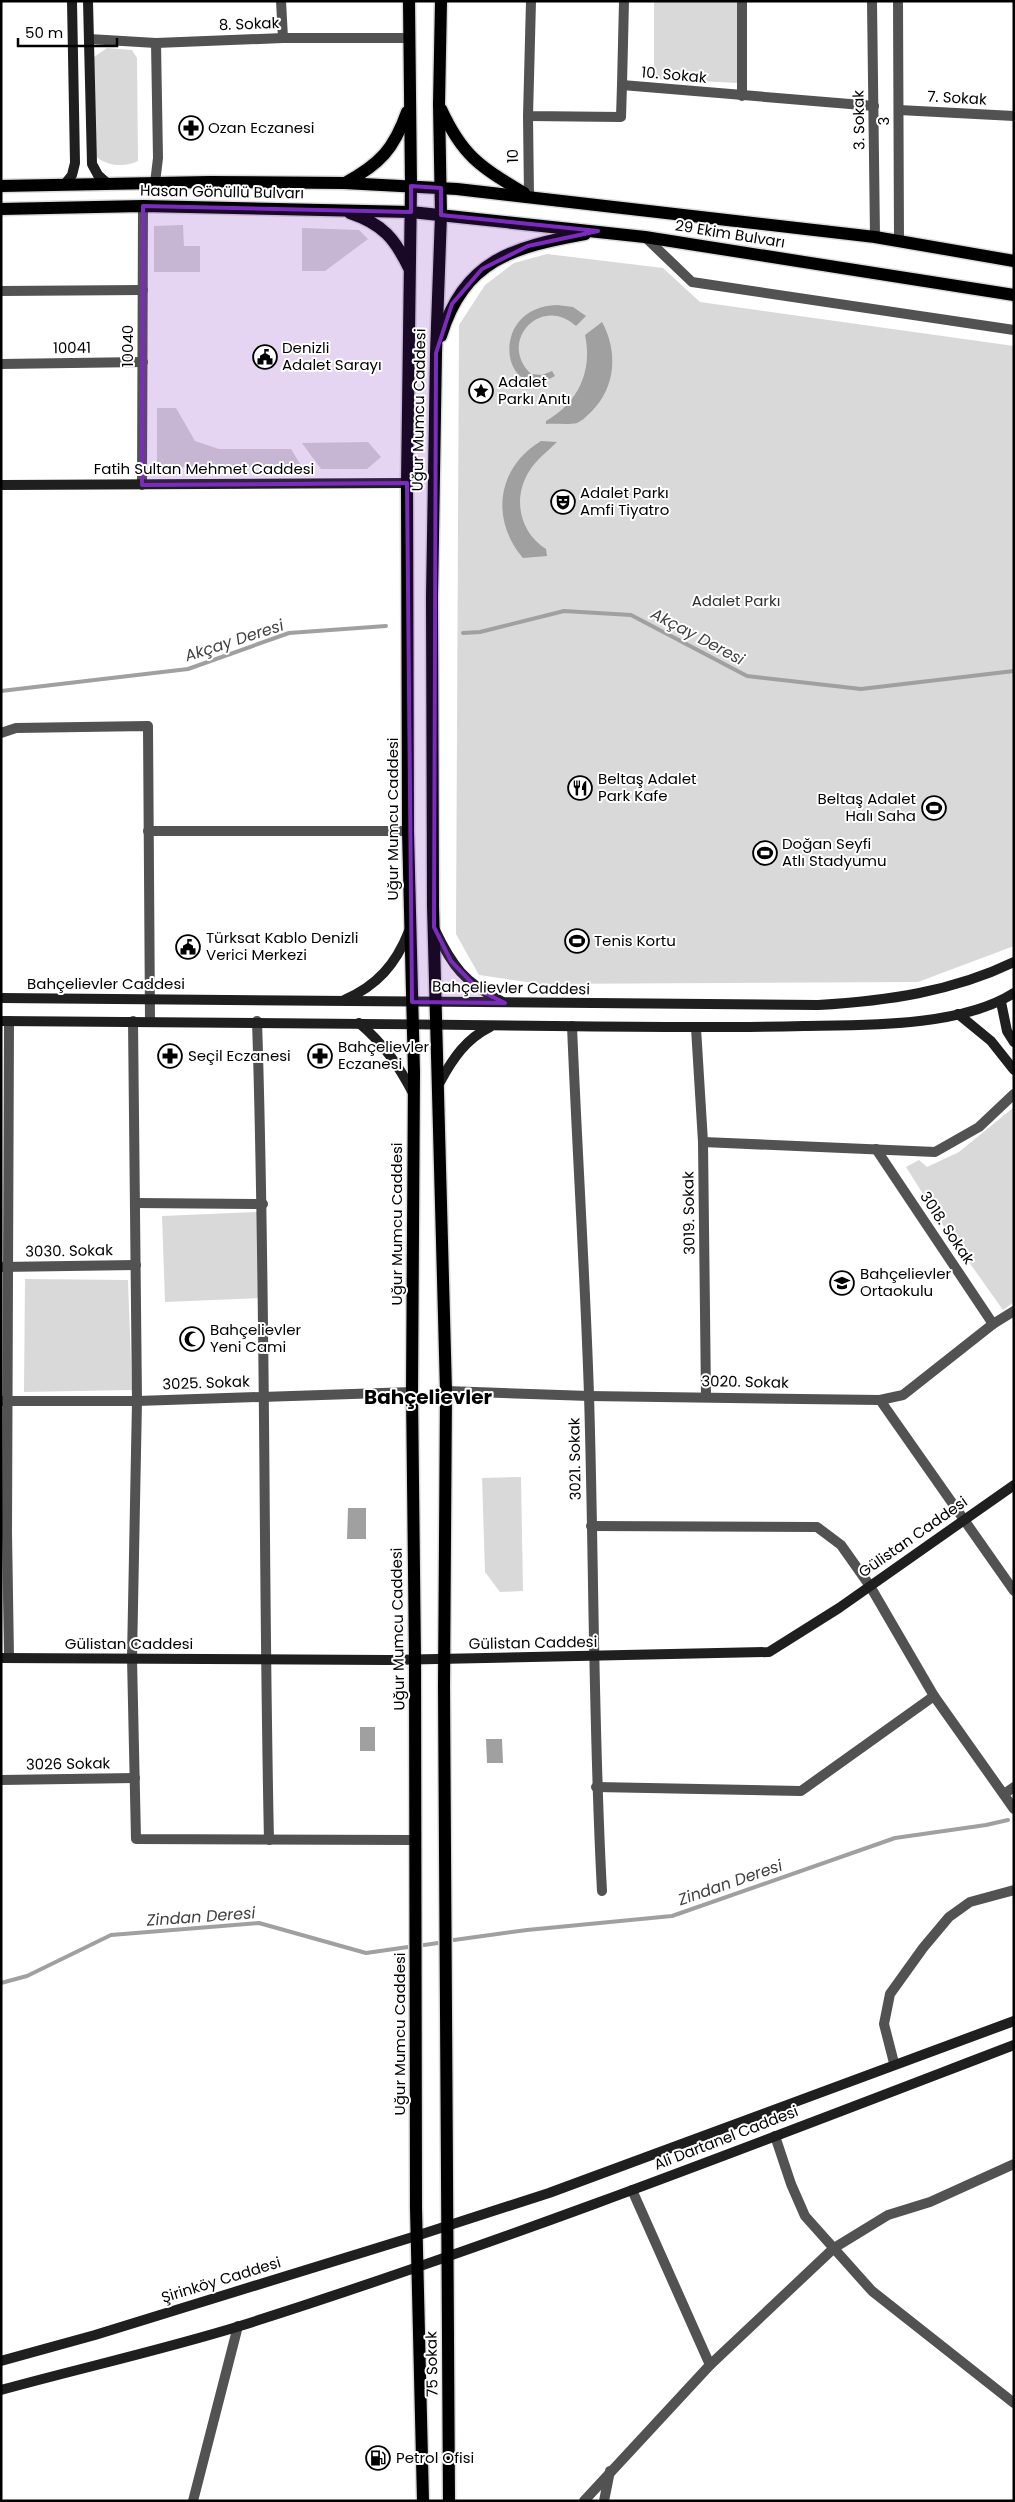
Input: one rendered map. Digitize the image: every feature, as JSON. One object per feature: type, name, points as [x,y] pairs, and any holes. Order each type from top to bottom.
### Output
[{"type":"main road","name":"Uğur Mumcu Caddesi","points":[[409,1],[411,212],[407,483],[408,831],[414,1095],[412,1392],[416,1840],[416,2236]]},
{"type":"main road","name":"Uğur Mumcu Caddesi","points":[[441,1],[439,104],[441,215],[436,353],[432,597],[434,926],[440,1082],[446,1391],[445,1660],[449,2226]]},
{"type":"main road","points":[[439,104],[455,138],[472,158],[482,168],[529,196]]},
{"type":"main road","points":[[344,183],[370,168],[384,157],[393,145],[410,105]]},
{"type":"main road","name":"Hasan Gönüllü Bulvarı","points":[[1,186],[155,183],[344,183],[441,188]]},
{"type":"main road","name":"29 Ekim Bulvarı","points":[[441,188],[529,196],[899,241],[1014,260]]},
{"type":"main road","name":"Hasan Gönüllü Bulvarı","points":[[1,209],[143,206],[411,212],[441,215]]},
{"type":"main road","points":[[343,211],[378,226],[388,234],[397,243],[410,270]]},
{"type":"main road","name":"29 Ekim Bulvarı","points":[[441,215],[598,231],[1014,295]]},
{"type":"main road","points":[[436,353],[452,304],[468,283],[482,269],[528,246],[598,231]]},
{"type":"main road","name":"75 Sokak","points":[[449,2226],[447,2257],[449,2501]]},
{"type":"main road","name":"75 Sokak","points":[[416,2236],[423,2501]]},
{"type":"street","points":[[64,185],[72,175],[75,163],[72,1]]},
{"type":"street","points":[[88,1],[92,164],[98,175],[108,184]]},
{"type":"street","points":[[281,1],[283,38]]},
{"type":"street","points":[[528,116],[531,1]]},
{"type":"street","points":[[622,85],[624,1]]},
{"type":"street","points":[[742,1],[742,96]]},
{"type":"street","name":"3. Sokak","points":[[872,1],[875,238]]},
{"type":"street","name":"3","points":[[898,1],[899,241]]},
{"type":"street","name":"8. Sokak","points":[[89,39],[156,43],[283,38],[409,38]]},
{"type":"street","points":[[155,183],[158,158],[156,43]]},
{"type":"street","name":"10. Sokak","points":[[528,116],[621,116],[622,85],[874,106]]},
{"type":"street","name":"7. Sokak","points":[[899,110],[1014,116]]},
{"type":"street","name":"10","points":[[528,116],[529,196]]},
{"type":"street","name":"10040","points":[[142,485],[143,206]]},
{"type":"street","points":[[645,238],[692,282],[1014,330]]},
{"type":"street","points":[[1,291],[143,290]]},
{"type":"street","name":"10041","points":[[1,364],[143,362]]},
{"type":"street","name":"Fatih Sultan Mehmet Caddesi","points":[[1,485],[407,483]]},
{"type":"street","points":[[1,733],[16,728],[148,726],[150,1021]]},
{"type":"street","points":[[148,831],[408,831]]},
{"type":"street","points":[[434,926],[451,961],[465,979],[479,990],[505,1003]]},
{"type":"street","points":[[340,1001],[370,986],[382,976],[396,957],[410,928]]},
{"type":"street","name":"Bahçelievler Caddesi","points":[[1,998],[818,1005],[875,1002],[919,994],[990,974],[1014,962]]},
{"type":"street","points":[[5,1658],[5,1020],[257,1021],[412,1025],[696,1028],[866,1025],[958,1014],[1001,1002],[1014,993]]},
{"type":"street","points":[[1001,1002],[1007,1031],[1014,1042]]},
{"type":"street","points":[[958,1014],[992,1041],[1014,1070]]},
{"type":"street","points":[[133,1020],[138,1401],[132,1658],[136,1839],[416,1840]]},
{"type":"street","points":[[257,1021],[263,1204],[265,1661],[269,1840]]},
{"type":"street","points":[[359,1023],[376,1038],[393,1058],[414,1095]]},
{"type":"street","points":[[440,1082],[460,1049],[478,1033],[494,1025]]},
{"type":"street","name":"3021. Sokak","points":[[572,1026],[589,1396],[596,1658],[596,1786],[602,1891]]},
{"type":"street","name":"3019. Sokak","points":[[696,1028],[703,1142],[706,1397]]},
{"type":"street","points":[[703,1142],[935,1152],[979,1127],[1014,1094]]},
{"type":"street","name":"3018. Sokak","points":[[876,1149],[993,1324]]},
{"type":"street","points":[[136,1203],[263,1204]]},
{"type":"street","name":"3030. Sokak","points":[[5,1267],[136,1265]]},
{"type":"street","name":"3020. Sokak","points":[[446,1391],[589,1396],[880,1400],[903,1395],[993,1324],[1014,1311]]},
{"type":"street","name":"3025. Sokak","points":[[4,1401],[138,1401],[412,1392]]},
{"type":"street","points":[[880,1400],[1014,1591]]},
{"type":"street","name":"Gülistan Caddesi","points":[[5,1658],[265,1661],[445,1660],[596,1658],[769,1652],[870,1586],[1014,1485]]},
{"type":"street","points":[[591,1526],[816,1527],[841,1545],[870,1586],[934,1696],[1014,1809]]},
{"type":"street","points":[[596,1786],[801,1791],[934,1696]]},
{"type":"street","name":"3026 Sokak","points":[[1,1780],[135,1778]]},
{"type":"street","points":[[1004,1794],[1014,1787]]},
{"type":"street","points":[[894,2063],[884,2024],[890,1994],[923,1948],[949,1917],[970,1902],[1014,1890]]},
{"type":"street","name":"Ali Dartanel Caddesi","points":[[449,2226],[549,2193],[894,2063],[1014,2021]]},
{"type":"street","name":"Ali Dartanel Caddesi","points":[[447,2257],[632,2190],[1014,2045]]},
{"type":"street","points":[[775,2136],[791,2184],[805,2216],[872,2291],[1014,2403]]},
{"type":"street","points":[[584,2501],[610,2470],[710,2364],[834,2248],[888,2215],[930,2202],[1014,2164]]},
{"type":"street","points":[[632,2190],[710,2364]]},
{"type":"street","name":"Şirinköy Caddesi","points":[[1,2361],[95,2335],[449,2226]]},
{"type":"street","points":[[1,2390],[238,2326],[447,2257]]},
{"type":"street","points":[[193,2501],[238,2326]]},
{"type":"street","points":[[604,2501],[610,2470]]},
{"type":"highlighted area","points":[[411,186],[441,188],[441,215],[598,231],[528,246],[482,269],[452,304],[436,353],[433,906],[434,927],[451,961],[479,990],[505,1003],[412,1002],[407,483],[142,485],[143,206],[411,212]]},
{"type":"green space","points":[[654,1],[737,1],[738,83],[654,79]]},
{"type":"green space","points":[[107,48],[132,50],[137,58],[138,161],[127,165],[110,164],[94,155],[94,57]]},
{"type":"green space","points":[[183,225],[184,246],[200,246],[200,272],[154,272],[154,226]]},
{"type":"green space","points":[[302,228],[359,230],[368,239],[325,271],[302,271]]},
{"type":"green space","name":"Adalet Parkı","points":[[547,254],[663,268],[700,302],[1014,346],[1014,946],[918,982],[540,984],[479,975],[456,934],[459,325],[485,285],[514,263]]},
{"type":"green space","points":[[157,408],[176,408],[195,441],[219,449],[291,449],[302,467],[157,467]]},
{"type":"green space","points":[[368,442],[381,457],[367,469],[321,469],[302,443]]},
{"type":"green space","points":[[1014,1107],[1014,1302],[1003,1310],[942,1224],[906,1167],[919,1160],[927,1167],[959,1152]]},
{"type":"green space","points":[[257,1212],[261,1298],[165,1302],[162,1216]]},
{"type":"green space","points":[[25,1279],[128,1280],[132,1390],[24,1392]]},
{"type":"green space","points":[[521,1477],[523,1591],[500,1592],[485,1572],[482,1478]]},
{"type":"shaded area","points":[[557,305],[573,307],[586,316],[576,326],[563,318],[549,316],[537,319],[528,326],[521,336],[519,348],[522,361],[531,374],[542,375],[552,371],[555,376],[537,382],[523,378],[514,368],[510,353],[511,337],[519,321],[534,310]]},
{"type":"shaded area","points":[[602,322],[611,345],[612,357],[610,380],[606,391],[592,411],[579,422],[546,424],[546,421],[557,414],[575,395],[585,373],[587,361],[585,335]]},
{"type":"shaded area","points":[[541,441],[557,442],[530,470],[524,480],[520,502],[524,524],[537,542],[546,549],[547,556],[523,558],[512,543],[506,527],[503,495],[507,479],[515,465],[526,452]]},
{"type":"shaded area","points":[[348,1508],[366,1508],[366,1539],[347,1539]]},
{"type":"shaded area","points":[[360,1727],[375,1727],[375,1751],[360,1751]]},
{"type":"shaded area","points":[[486,1739],[502,1739],[503,1763],[487,1763]]},
{"type":"waterway","name":"Akçay Deresi","points":[[463,633],[480,632],[564,611],[631,615],[747,676],[861,689],[1014,671]]},
{"type":"waterway","name":"Akçay Deresi","points":[[1,691],[188,669],[289,633],[386,626]]},
{"type":"waterway","name":"Zindan Deresi","points":[[454,1940],[527,1930],[672,1916],[895,1838],[1008,1820]]},
{"type":"waterway","name":"Zindan Deresi","points":[[1,1983],[27,1976],[111,1935],[259,1923],[366,1953],[408,1947]]},
{"type":"waterway","name":"Zindan Deresi","points":[[424,1945],[438,1943]]},
{"type":"place","name":"Ozan Eczanesi","points":[[191,128]]},
{"type":"place","name":"Denizli Adalet Sarayı","points":[[265,357]]},
{"type":"place","name":"Adalet Parkı Anıtı","points":[[481,391]]},
{"type":"place","name":"Adalet Parkı Amfi Tiyatro","points":[[563,502]]},
{"type":"place","name":"Beltaş Adalet Park Kafe","points":[[580,788]]},
{"type":"place","name":"Beltaş Adalet Halı Saha","points":[[934,808]]},
{"type":"place","name":"Doğan Seyfi Atlı Stadyumu","points":[[765,853]]},
{"type":"place","name":"Tenis Kortu","points":[[577,941]]},
{"type":"place","name":"Türksat Kablo Denizli Verici Merkezi","points":[[188,947]]},
{"type":"place","name":"Seçil Eczanesi","points":[[170,1056]]},
{"type":"place","name":"Bahçelievler Eczanesi","points":[[320,1056]]},
{"type":"place","name":"Bahçelievler Ortaokulu","points":[[842,1283]]},
{"type":"place","name":"Bahçelievler Yeni Cami","points":[[192,1339]]},
{"type":"place","name":"Petrol Ofisi","points":[[378,2458]]},
{"type":"district","name":"Bahçelievler","points":[[428,1397]]}]
